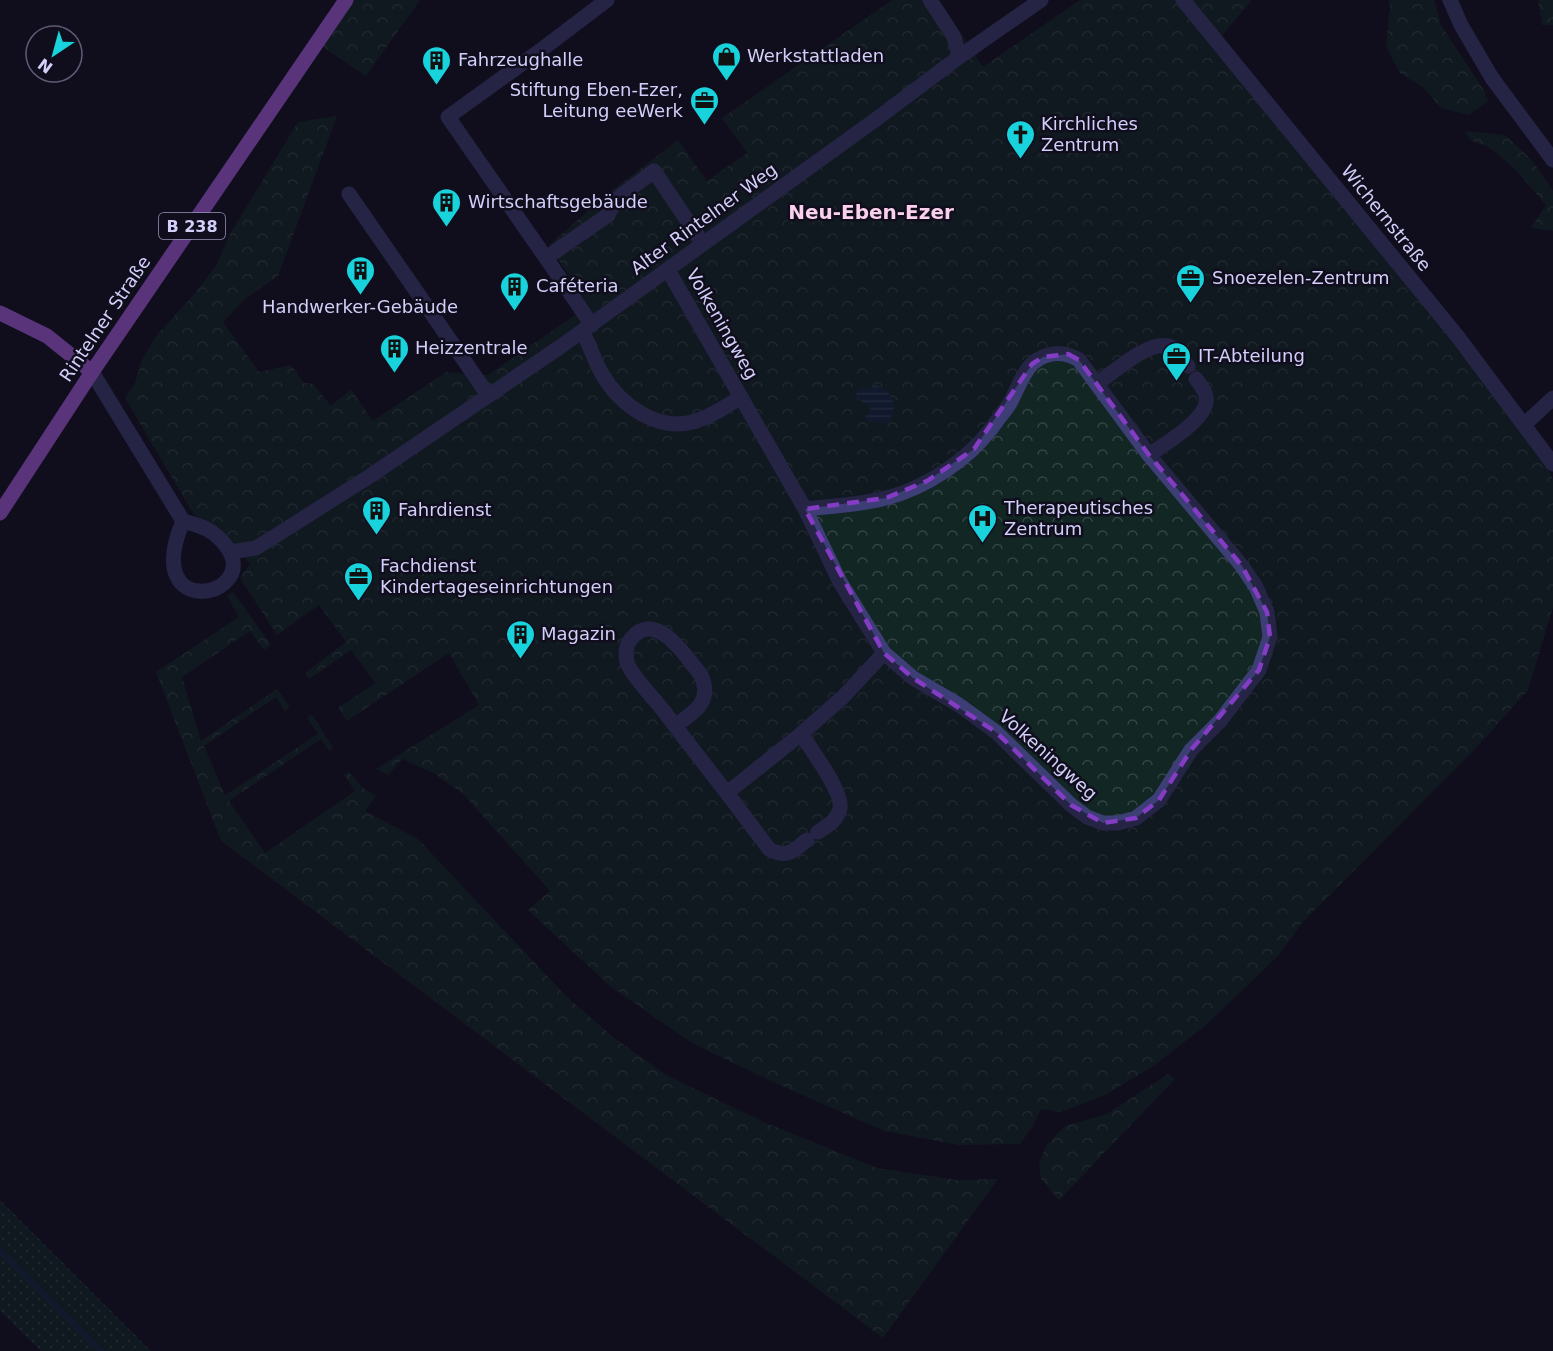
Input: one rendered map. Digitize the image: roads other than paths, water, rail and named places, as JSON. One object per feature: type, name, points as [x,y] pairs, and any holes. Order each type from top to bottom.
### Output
[{"type":"main road","name":"Rintelner Straße","points":[[0,513],[92,372],[346,0]]},
{"type":"main road","points":[[0,313],[47,336],[92,372]]},
{"type":"street","name":"Volkeningweg","points":[[607,0],[447,117],[546,258],[587,328],[603,375],[633,409],[657,421],[677,424],[695,422],[741,397]]},
{"type":"street","points":[[930,0],[954,37],[959,57]]},
{"type":"street","name":"Alter Rintelner Weg","points":[[231,552],[256,548],[370,476],[489,395],[587,328],[902,101],[959,57],[1041,0]]},
{"type":"street","name":"Wichernstraße","points":[[1183,0],[1458,337],[1553,464]]},
{"type":"street","points":[[1450,0],[1461,25],[1492,78],[1553,160]]},
{"type":"street","points":[[546,258],[608,215],[615,200],[654,171],[703,244]]},
{"type":"street","points":[[349,194],[489,395]]},
{"type":"street","name":"Volkeningweg","points":[[668,270],[805,509],[840,582],[884,653],[913,678],[959,705],[996,732],[1071,805],[1087,817],[1102,823],[1118,823],[1136,818],[1158,800],[1191,750],[1242,695],[1259,670],[1270,636],[1267,612],[1256,587],[1242,566],[1149,455],[1079,360],[1068,354],[1058,352],[1032,364],[1008,405],[974,449],[927,481],[893,496],[861,503],[805,509]]},
{"type":"street","points":[[1097,384],[1137,354],[1155,346],[1165,345],[1175,348],[1188,366]]},
{"type":"street","points":[[92,372],[183,521],[199,525],[218,535],[231,552],[232,572],[217,589],[196,592],[187,589],[177,577],[173,561],[174,550],[183,521]]},
{"type":"street","points":[[1149,455],[1194,422],[1207,403],[1206,394],[1196,379]]},
{"type":"street","points":[[1525,424],[1553,398]]},
{"type":"street","points":[[675,726],[699,707],[705,692],[705,683],[701,675],[667,635],[653,629],[645,630],[631,639],[627,645],[627,661],[630,668],[769,849],[778,854],[790,853],[834,821],[840,809],[840,796],[801,734]]},
{"type":"street","points":[[727,793],[843,697],[884,653]]},
{"type":"water","points":[[875,384],[887,391],[892,398],[894,408],[889,423],[870,422],[865,417],[871,409],[855,396],[859,389]]},
{"type":"waterway","points":[[0,1251],[101,1351]]},
{"type":"place","name":"Werkstattladen","points":[[726,82]]},
{"type":"place","name":"Fahrzeughalle","points":[[437,86]]},
{"type":"place","name":"Stiftung Eben-Ezer, Leitung eeWerk","points":[[704,126]]},
{"type":"place","name":"Kirchliches Zentrum","points":[[1020,160]]},
{"type":"place","name":"Wirtschaftsgebäude","points":[[447,228]]},
{"type":"place","name":"Handwerker-Gebäude","points":[[360,296]]},
{"type":"place","name":"Snoezelen-Zentrum","points":[[1191,304]]},
{"type":"place","name":"Caféteria","points":[[515,312]]},
{"type":"place","name":"Heizzentrale","points":[[394,374]]},
{"type":"place","name":"IT-Abteilung","points":[[1177,382]]},
{"type":"place","name":"Fahrdienst","points":[[377,536]]},
{"type":"place","name":"Therapeutisches Zentrum","points":[[983,544]]},
{"type":"place","name":"Fachdienst Kindertageseinrichtungen","points":[[359,602]]},
{"type":"place","name":"Magazin","points":[[520,660]]},
{"type":"district","name":"Neu-Eben-Ezer","points":[[871,212]]}]
